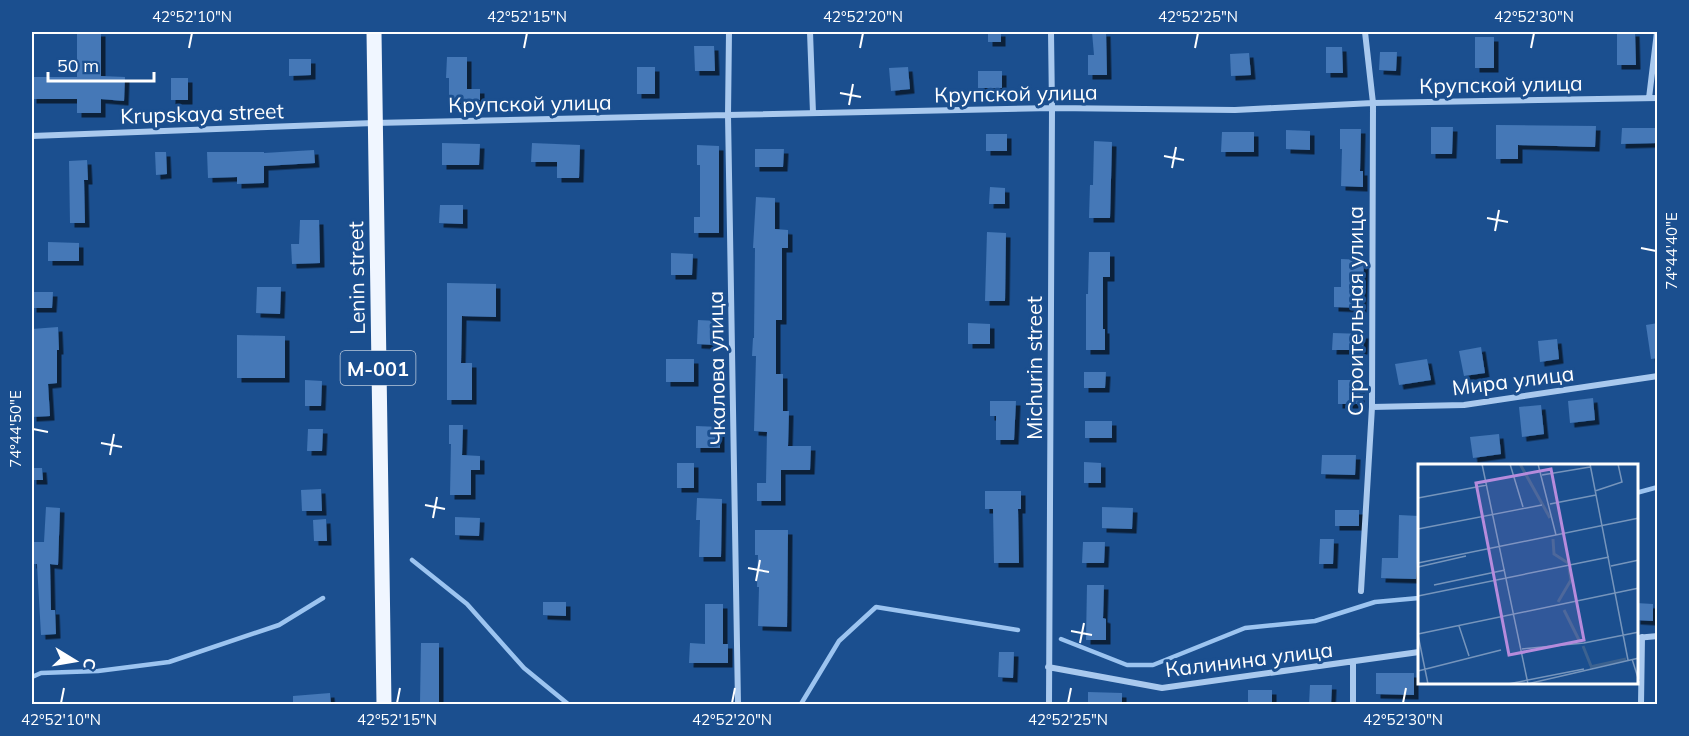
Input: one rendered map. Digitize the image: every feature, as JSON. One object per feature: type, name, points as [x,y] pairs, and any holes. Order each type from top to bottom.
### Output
[{"type":"main road","name":"Lenin street","points":[[374,32],[384,705]]},
{"type":"street","name":"Чкалова улица","points":[[729,32],[728,115],[738,705]]},
{"type":"street","points":[[810,32],[813,113]]},
{"type":"street","name":"Michurin street","points":[[1049,705],[1051,32]]},
{"type":"street","name":"Строительная улица","points":[[1361,591],[1372,406],[1373,104],[1365,32]]},
{"type":"street","points":[[1649,98],[1656,32]]},
{"type":"street","name":"Крупской улица","points":[[374,123],[1052,108],[1235,110],[1373,104],[1658,98]]},
{"type":"street","name":"Krupskaya street","points":[[32,135],[374,123]]},
{"type":"street","name":"Мира улица","points":[[1372,406],[1464,405],[1658,376]]},
{"type":"street","points":[[1641,705],[1639,638],[1658,636]]},
{"type":"street","name":"Калинина улица","points":[[1048,667],[1162,688],[1418,652]]},
{"type":"street","points":[[1353,662],[1353,705]]},
{"type":"building","points":[[77,32],[101,32],[101,76],[125,77],[124,101],[101,99],[101,113],[77,113],[77,99],[32,99],[32,77],[77,77]]},
{"type":"building","points":[[988,32],[1001,32],[1001,42],[988,42]]},
{"type":"building","points":[[1092,32],[1106,32],[1107,75],[1088,75],[1088,55],[1094,55]]},
{"type":"building","points":[[1617,32],[1635,32],[1636,65],[1617,65]]},
{"type":"building","points":[[1475,37],[1494,37],[1494,68],[1475,68]]},
{"type":"building","points":[[694,46],[714,46],[715,71],[695,71]]},
{"type":"building","points":[[1326,47],[1342,47],[1343,73],[1326,73]]},
{"type":"building","points":[[1380,52],[1397,52],[1396,71],[1379,70]]},
{"type":"building","points":[[1249,53],[1251,75],[1231,76],[1230,54]]},
{"type":"building","points":[[447,57],[467,57],[467,89],[480,89],[480,100],[449,100],[449,78],[446,78]]},
{"type":"building","points":[[289,59],[311,59],[311,75],[289,76]]},
{"type":"building","points":[[637,67],[655,67],[655,94],[637,94]]},
{"type":"building","points":[[908,67],[910,89],[891,91],[889,68]]},
{"type":"building","points":[[978,71],[1002,71],[1002,88],[978,88]]},
{"type":"building","points":[[171,78],[188,78],[188,100],[171,100]]},
{"type":"building","points":[[1496,125],[1596,126],[1595,147],[1518,145],[1518,159],[1496,159]]},
{"type":"building","points":[[1431,127],[1453,127],[1452,154],[1431,154]]},
{"type":"building","points":[[1622,128],[1658,128],[1658,143],[1621,144]]},
{"type":"building","points":[[1340,129],[1361,129],[1360,171],[1363,171],[1363,187],[1341,186]]},
{"type":"building","points":[[1286,130],[1310,131],[1310,150],[1286,149]]},
{"type":"building","points":[[1222,132],[1254,132],[1254,152],[1221,152]]},
{"type":"building","points":[[986,134],[1007,134],[1007,151],[986,151]]},
{"type":"building","points":[[1094,141],[1112,142],[1110,218],[1089,218],[1090,185],[1093,185]]},
{"type":"building","points":[[442,143],[480,144],[479,165],[442,165]]},
{"type":"building","points":[[532,143],[580,145],[579,178],[557,178],[557,162],[531,162]]},
{"type":"building","points":[[697,145],[719,146],[719,233],[694,233],[694,217],[700,217],[700,165],[697,165]]},
{"type":"building","points":[[755,149],[784,149],[783,167],[755,167]]},
{"type":"building","points":[[314,150],[315,163],[264,166],[264,183],[237,184],[237,177],[208,178],[207,152],[264,153]]},
{"type":"building","points":[[155,152],[166,152],[167,174],[156,175]]},
{"type":"building","points":[[87,160],[88,180],[84,180],[85,223],[70,223],[69,161]]},
{"type":"building","points":[[990,187],[1005,188],[1005,204],[989,204]]},
{"type":"building","points":[[756,197],[775,198],[775,229],[788,230],[788,248],[782,248],[782,320],[776,320],[776,374],[783,374],[783,411],[789,411],[788,446],[811,446],[810,470],[781,470],[781,501],[757,501],[757,483],[766,483],[767,432],[754,431],[756,356],[752,356]]},
{"type":"building","points":[[440,205],[463,205],[463,224],[439,223]]},
{"type":"building","points":[[300,220],[319,220],[320,263],[292,264],[291,244],[299,244]]},
{"type":"building","points":[[987,232],[1006,233],[1005,301],[985,301]]},
{"type":"building","points":[[48,242],[79,243],[79,261],[48,261]]},
{"type":"building","points":[[1089,252],[1110,252],[1110,277],[1103,277],[1105,350],[1086,350]]},
{"type":"building","points":[[671,253],[693,254],[692,275],[671,275]]},
{"type":"building","points":[[1341,259],[1364,260],[1362,308],[1334,307],[1334,287],[1341,287]]},
{"type":"building","points":[[447,283],[496,284],[496,317],[462,316],[461,363],[472,363],[472,400],[447,400]]},
{"type":"building","points":[[257,287],[281,287],[280,314],[256,313]]},
{"type":"building","points":[[32,292],[53,292],[52,308],[32,308]]},
{"type":"building","points":[[698,320],[717,321],[716,345],[697,344]]},
{"type":"building","points":[[968,323],[990,324],[990,344],[968,344]]},
{"type":"building","points":[[1658,323],[1658,358],[1651,359],[1646,325]]},
{"type":"building","points":[[58,327],[57,383],[48,384],[50,416],[32,417],[32,329]]},
{"type":"building","points":[[1333,333],[1364,334],[1363,350],[1332,350]]},
{"type":"building","points":[[237,335],[285,336],[285,378],[237,378]]},
{"type":"building","points":[[1557,339],[1559,359],[1540,362],[1538,341]]},
{"type":"building","points":[[1481,347],[1485,373],[1464,376],[1459,351]]},
{"type":"building","points":[[666,359],[694,359],[694,382],[666,382]]},
{"type":"building","points":[[1427,359],[1431,380],[1399,385],[1395,364]]},
{"type":"building","points":[[1084,372],[1106,372],[1105,388],[1084,388]]},
{"type":"building","points":[[305,380],[322,381],[321,406],[305,406]]},
{"type":"building","points":[[1338,380],[1360,380],[1360,404],[1338,404]]},
{"type":"building","points":[[1593,398],[1595,420],[1570,423],[1568,401]]},
{"type":"building","points":[[990,401],[1016,401],[1014,440],[996,440],[996,416],[990,416]]},
{"type":"building","points":[[1541,405],[1544,434],[1522,437],[1519,407]]},
{"type":"building","points":[[1085,421],[1112,421],[1112,438],[1085,438]]},
{"type":"building","points":[[449,425],[463,425],[462,455],[480,456],[480,470],[471,470],[471,495],[450,495]]},
{"type":"building","points":[[696,426],[720,427],[720,448],[696,448]]},
{"type":"building","points":[[308,429],[323,429],[322,451],[307,451]]},
{"type":"building","points":[[1499,434],[1501,454],[1473,458],[1470,437]]},
{"type":"building","points":[[1322,455],[1356,455],[1355,475],[1321,474]]},
{"type":"building","points":[[1084,462],[1101,463],[1101,483],[1084,483]]},
{"type":"building","points":[[677,463],[694,463],[694,488],[677,488]]},
{"type":"building","points":[[32,468],[42,468],[43,480],[32,480]]},
{"type":"building","points":[[321,489],[322,511],[302,511],[301,490]]},
{"type":"building","points":[[985,491],[1021,491],[1021,509],[1018,509],[1019,563],[994,563],[993,509],[985,509]]},
{"type":"building","points":[[697,498],[722,499],[721,557],[699,557],[700,520],[696,520]]},
{"type":"building","points":[[46,507],[60,508],[58,565],[50,564],[51,610],[55,610],[56,634],[41,635],[37,564],[32,564],[32,542],[44,542]]},
{"type":"building","points":[[1102,507],[1133,508],[1132,529],[1102,528]]},
{"type":"building","points":[[1335,510],[1359,510],[1359,526],[1335,526]]},
{"type":"building","points":[[1399,515],[1418,516],[1416,579],[1381,578],[1382,558],[1398,558]]},
{"type":"building","points":[[455,517],[480,518],[479,536],[455,535]]},
{"type":"building","points":[[326,519],[327,541],[314,541],[313,520]]},
{"type":"building","points":[[755,530],[788,530],[787,627],[758,626],[758,555],[755,555]]},
{"type":"building","points":[[1320,539],[1334,539],[1333,564],[1319,564]]},
{"type":"building","points":[[1083,542],[1105,542],[1104,563],[1082,563]]},
{"type":"building","points":[[1087,585],[1104,585],[1103,618],[1106,619],[1106,640],[1086,640]]},
{"type":"building","points":[[543,602],[566,602],[566,616],[543,615]]},
{"type":"building","points":[[1638,603],[1653,604],[1653,621],[1638,620]]},
{"type":"building","points":[[705,604],[723,604],[723,644],[728,644],[728,663],[689,663],[690,643],[705,644]]},
{"type":"building","points":[[421,643],[439,643],[439,702],[420,702]]},
{"type":"building","points":[[999,652],[1014,652],[1013,678],[998,677]]},
{"type":"building","points":[[1376,673],[1414,673],[1414,695],[1376,694]]},
{"type":"building","points":[[1310,685],[1332,685],[1331,705],[1309,705]]},
{"type":"building","points":[[1248,690],[1272,690],[1272,705],[1248,705]]},
{"type":"building","points":[[1088,692],[1122,693],[1122,705],[1088,705]]},
{"type":"building","points":[[330,693],[331,705],[293,705],[293,696]]},
{"type":"waterway","points":[[1638,492],[1658,487]]},
{"type":"waterway","points":[[412,560],[467,604],[524,668],[568,704]]},
{"type":"waterway","points":[[32,677],[41,673],[98,671],[169,662],[279,625],[323,598]]},
{"type":"waterway","points":[[1061,639],[1127,665],[1153,665],[1245,628],[1315,621],[1375,602],[1418,598]]},
{"type":"waterway","points":[[801,704],[839,641],[876,607],[1018,630]]}]
